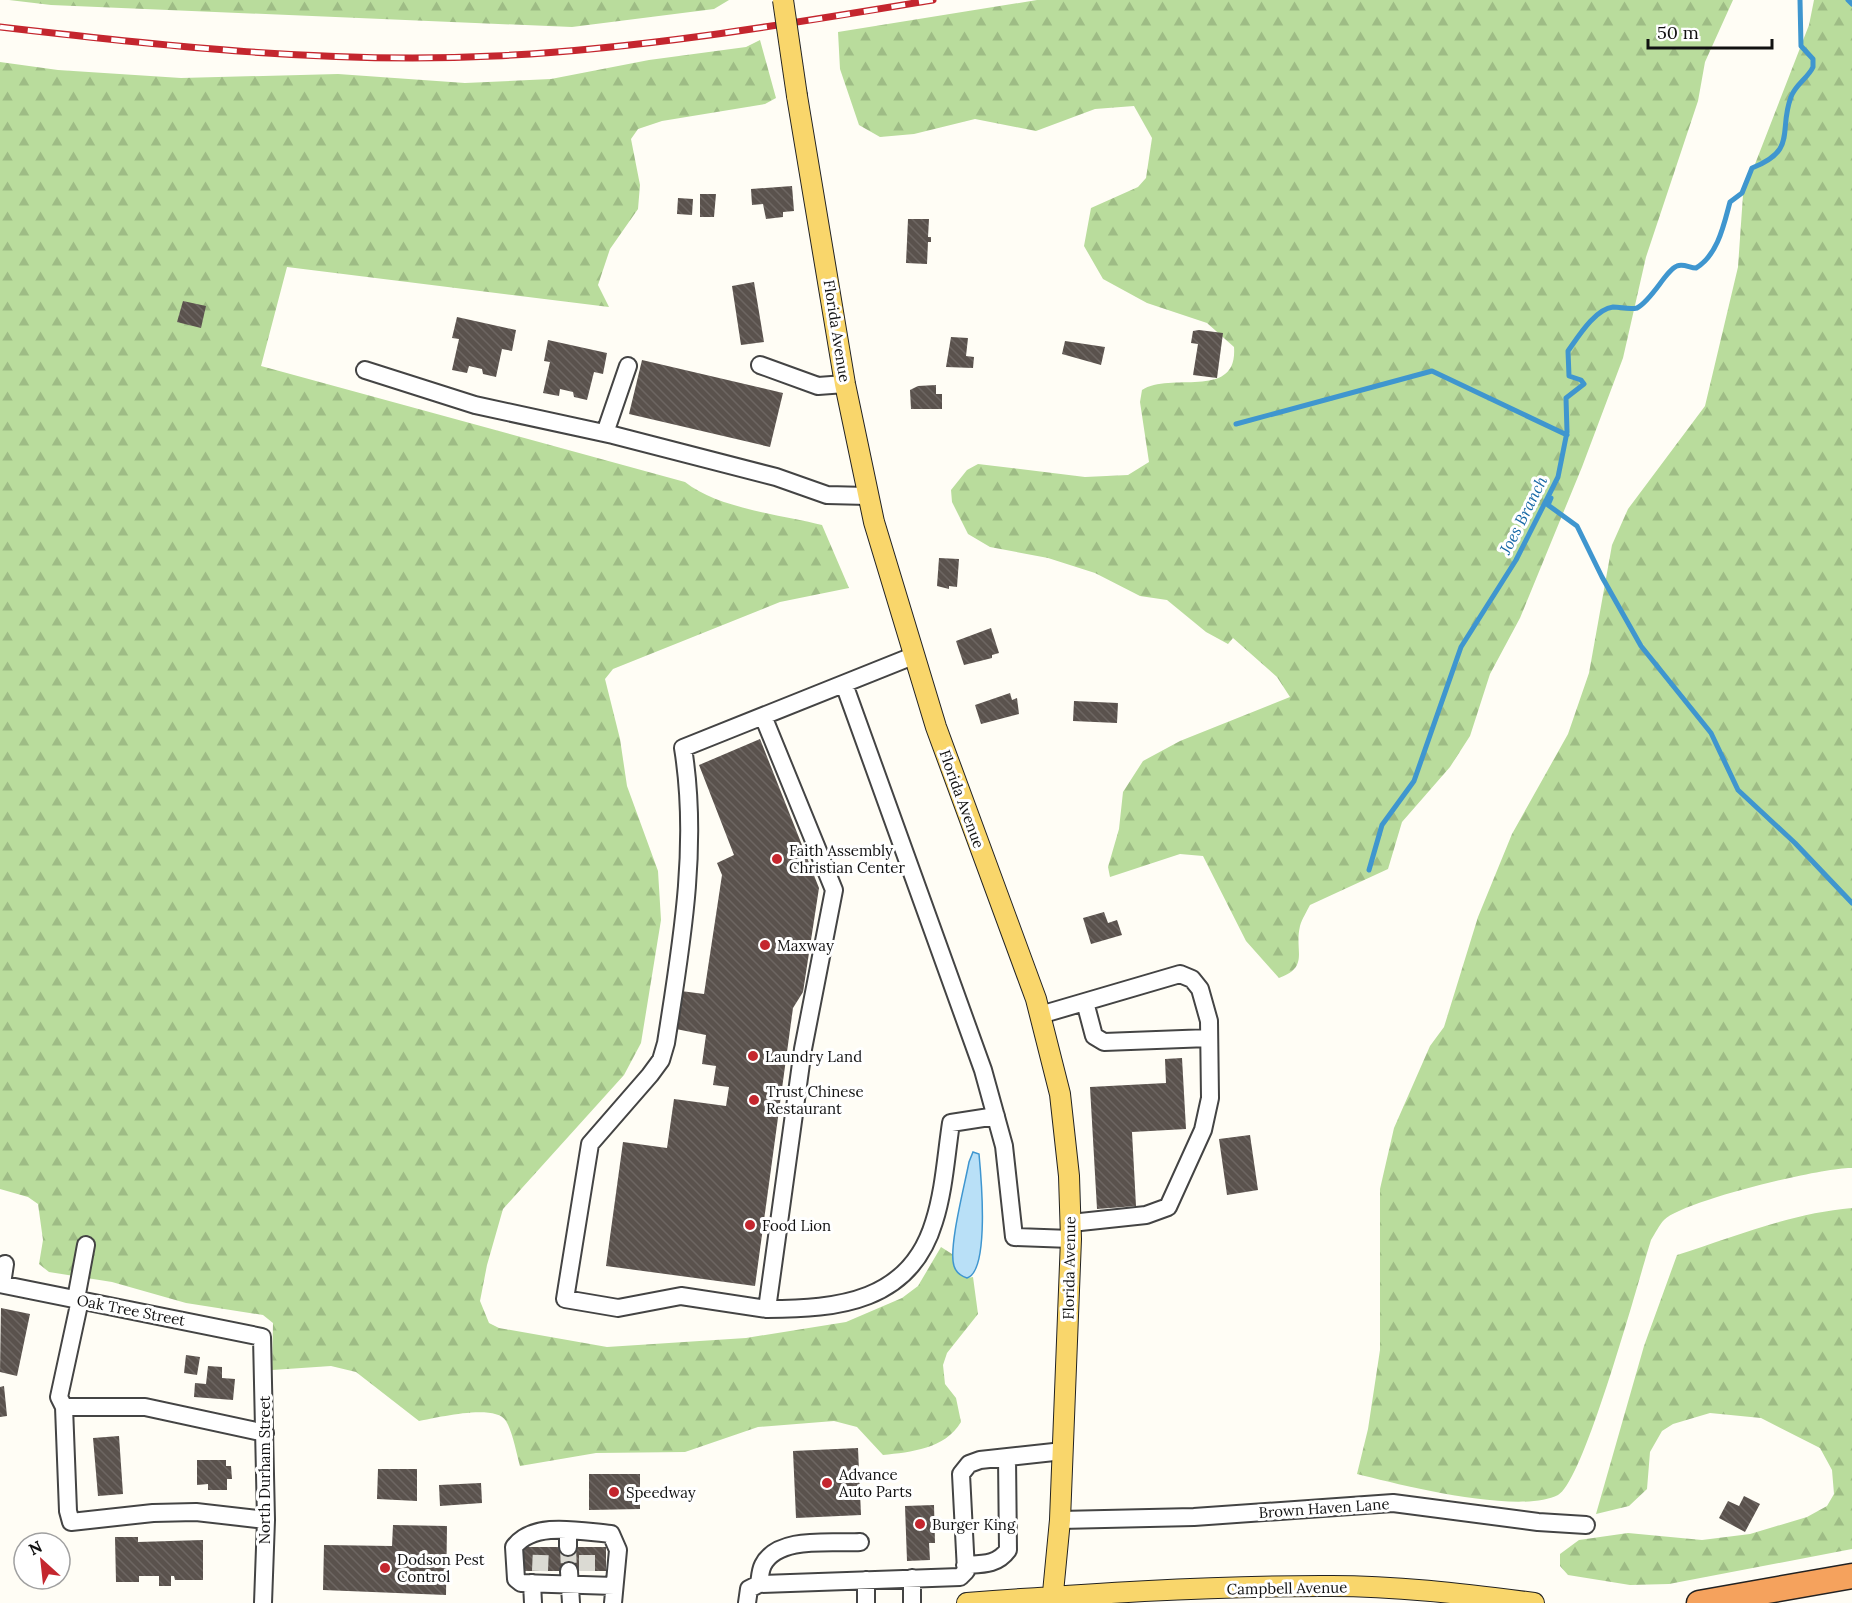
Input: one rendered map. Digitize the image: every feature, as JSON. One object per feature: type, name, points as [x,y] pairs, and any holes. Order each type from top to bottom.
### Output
[{"type":"highway","points":[[1699,1603],[1852,1577]]},
{"type":"highway","points":[[1759,1603],[1852,1577]]},
{"type":"main road","name":"Florida Avenue","points":[[783,0],[845,384],[868,496],[913,656],[1040,1015],[1060,1094],[1070,1176],[1071,1231],[1060,1520],[1052,1600]]},
{"type":"main road","name":"Campbell Avenue","points":[[967,1603],[1323,1586],[1478,1596],[1534,1603]]},
{"type":"street","points":[[760,365],[818,386],[845,384]]},
{"type":"street","points":[[605,433],[628,366]]},
{"type":"street","points":[[365,370],[475,405],[605,433],[776,477],[827,495],[868,496]]},
{"type":"street","points":[[913,656],[683,748],[688,784],[685,921],[666,1043],[661,1060],[651,1075],[590,1144],[565,1299],[618,1308],[681,1296],[767,1309],[823,1308],[873,1295],[902,1274],[922,1249],[935,1221],[951,1123],[996,1116]]},
{"type":"street","points":[[844,684],[927,908],[983,1070],[1009,1175],[1014,1237],[1071,1231],[1146,1215],[1168,1207],[1203,1130],[1210,1098],[1209,1021],[1200,989],[1192,979],[1180,974],[1040,1015]]},
{"type":"street","points":[[763,716],[834,890],[803,1049],[767,1309]]},
{"type":"street","points":[[1084,1002],[1094,1036],[1104,1042],[1209,1038]]},
{"type":"street","points":[[86,1245],[59,1397],[64,1407],[71,1522],[153,1513],[196,1512],[266,1520]]},
{"type":"street","points":[[1,1284],[5,1264]]},
{"type":"street","name":"Oak Tree Street","points":[[1,1284],[262,1337]]},
{"type":"street","name":"North Durham Street","points":[[262,1337],[266,1520],[263,1603]]},
{"type":"street","points":[[64,1407],[146,1407],[265,1433]]},
{"type":"street","points":[[967,1603],[960,1474],[969,1464],[980,1460],[1063,1451]]},
{"type":"street","points":[[747,1603],[749,1589],[759,1584],[960,1576],[965,1568],[1001,1560],[1008,1550],[1007,1457]]},
{"type":"street","name":"Brown Haven Lane","points":[[1060,1520],[1194,1517],[1393,1503],[1538,1522],[1587,1525]]},
{"type":"street","points":[[614,1586],[578,1578],[537,1579],[521,1583],[516,1579],[514,1546],[518,1540],[586,1540],[612,1534],[618,1550],[614,1603]]},
{"type":"street","points":[[759,1584],[762,1566],[769,1557],[782,1548],[860,1542]]},
{"type":"street","points":[[572,1603],[578,1578]]},
{"type":"street","points":[[912,1578],[912,1603]]},
{"type":"street","points":[[533,1603],[537,1579]]},
{"type":"street","points":[[866,1580],[866,1603]]},
{"type":"green space","points":[[9,0],[729,0],[714,9],[572,27],[51,5]]},
{"type":"green space","points":[[1037,0],[1733,0],[1705,62],[1698,101],[1646,257],[1623,358],[1582,467],[1520,618],[1490,674],[1470,736],[1450,767],[1402,822],[1388,869],[1310,905],[1300,926],[1298,963],[1289,974],[1279,978],[1246,941],[1203,856],[1180,854],[1110,877],[1108,867],[1119,829],[1123,792],[1143,761],[1180,741],[1290,697],[1277,677],[1233,638],[1228,644],[1206,632],[1167,600],[1140,596],[1095,573],[1048,558],[990,547],[968,534],[952,502],[951,490],[967,470],[978,464],[1085,477],[1128,475],[1149,462],[1140,402],[1142,390],[1154,385],[1214,379],[1225,374],[1232,364],[1234,347],[1207,323],[1147,303],[1103,279],[1084,246],[1091,208],[1138,187],[1146,178],[1152,138],[1134,106],[1095,109],[1036,131],[975,119],[914,134],[880,137],[859,125],[840,69],[838,32]]},
{"type":"green space","points":[[1814,0],[1852,0],[1852,1168],[1813,1173],[1754,1186],[1697,1204],[1676,1212],[1664,1220],[1651,1240],[1596,1419],[1569,1482],[1558,1495],[1540,1500],[1516,1502],[1489,1500],[1430,1491],[1357,1474],[1368,1429],[1380,1350],[1380,1189],[1394,1128],[1430,1046],[1444,1027],[1478,917],[1512,834],[1568,734],[1589,673],[1612,545],[1628,509],[1705,406],[1738,267],[1743,195],[1809,25]]},
{"type":"green space","points":[[760,40],[776,98],[765,104],[662,121],[638,129],[631,139],[640,185],[638,209],[610,249],[598,285],[609,307],[287,267],[261,366],[685,482],[698,491],[732,504],[822,525],[849,588],[780,602],[613,669],[605,679],[620,739],[627,786],[658,871],[661,920],[641,1043],[624,1075],[503,1209],[487,1265],[480,1301],[489,1323],[499,1328],[607,1347],[746,1338],[846,1322],[902,1298],[918,1286],[941,1247],[952,1254],[954,1266],[967,1278],[973,1277],[978,1314],[947,1353],[943,1365],[945,1384],[956,1398],[961,1422],[954,1431],[937,1444],[883,1455],[857,1427],[834,1421],[758,1427],[685,1452],[596,1453],[520,1466],[506,1421],[500,1416],[478,1412],[419,1421],[356,1372],[331,1366],[272,1370],[273,1323],[263,1315],[186,1303],[112,1282],[49,1272],[39,1264],[43,1240],[38,1204],[28,1197],[0,1189],[0,62],[58,70],[181,78],[338,74],[465,83],[551,79],[649,60],[746,47]]},
{"type":"green space","points":[[1852,1208],[1852,1549],[1669,1584],[1630,1585],[1568,1575],[1560,1566],[1560,1554],[1579,1540],[1628,1533],[1702,1540],[1750,1534],[1807,1517],[1827,1506],[1834,1494],[1832,1470],[1820,1448],[1761,1418],[1710,1413],[1673,1424],[1662,1431],[1650,1452],[1647,1489],[1629,1506],[1596,1514],[1644,1346],[1677,1255],[1785,1220]]},
{"type":"water","points":[[973,1152],[979,1154],[982,1221],[979,1259],[974,1272],[967,1278],[959,1274],[955,1268],[953,1245],[969,1162]]},
{"type":"building","points":[[792,186],[794,211],[783,212],[783,217],[766,219],[763,204],[752,205],[751,189]]},
{"type":"building","points":[[700,194],[716,194],[714,217],[700,217]]},
{"type":"building","points":[[678,198],[693,199],[692,215],[677,214]]},
{"type":"building","points":[[908,219],[929,219],[928,237],[931,237],[931,242],[928,242],[927,264],[906,263]]},
{"type":"building","points":[[754,282],[764,342],[741,345],[732,286]]},
{"type":"building","points":[[183,301],[206,306],[201,328],[177,322]]},
{"type":"building","points":[[457,317],[516,330],[512,351],[502,349],[496,377],[483,374],[482,369],[469,366],[467,373],[452,370],[459,339],[452,338]]},
{"type":"building","points":[[1193,331],[1223,333],[1217,378],[1193,375],[1198,344],[1191,343]]},
{"type":"building","points":[[951,337],[968,338],[966,356],[974,357],[973,368],[946,367]]},
{"type":"building","points":[[548,340],[607,353],[603,374],[594,372],[587,400],[574,397],[573,392],[560,389],[559,396],[543,393],[550,362],[544,361]]},
{"type":"building","points":[[1065,341],[1105,347],[1101,365],[1062,354]]},
{"type":"building","points":[[642,360],[783,393],[770,447],[629,414]]},
{"type":"building","points":[[936,385],[936,394],[942,394],[942,409],[911,409],[910,390],[918,386]]},
{"type":"building","points":[[939,558],[959,559],[957,587],[949,586],[949,589],[937,586]]},
{"type":"building","points":[[991,628],[999,653],[992,655],[992,658],[964,665],[956,641]]},
{"type":"building","points":[[1010,693],[1012,700],[1017,698],[1019,714],[981,724],[975,705]]},
{"type":"building","points":[[1074,701],[1118,703],[1117,723],[1073,721]]},
{"type":"building","points":[[760,739],[819,888],[803,992],[793,1008],[755,1286],[606,1266],[623,1142],[667,1148],[674,1099],[726,1106],[729,1087],[713,1085],[716,1066],[702,1064],[706,1035],[676,1029],[681,991],[704,994],[722,875],[717,863],[734,855],[699,765]]},
{"type":"building","points":[[1104,912],[1108,923],[1117,920],[1122,935],[1091,944],[1083,918]]},
{"type":"building","points":[[1182,1058],[1186,1129],[1132,1132],[1136,1206],[1097,1209],[1090,1087],[1166,1083],[1165,1059]]},
{"type":"building","points":[[1250,1135],[1258,1190],[1227,1195],[1219,1139]]},
{"type":"building","points":[[1,1308],[30,1314],[17,1376],[0,1372]]},
{"type":"building","points":[[186,1355],[200,1357],[197,1375],[184,1373]]},
{"type":"building","points":[[208,1366],[222,1367],[222,1378],[235,1379],[233,1400],[194,1397],[195,1383],[206,1384]]},
{"type":"building","points":[[4,1386],[7,1416],[0,1417],[0,1387]]},
{"type":"building","points":[[119,1436],[123,1494],[98,1496],[93,1438]]},
{"type":"building","name":"Advance Auto Parts","points":[[858,1448],[861,1515],[796,1518],[793,1451]]},
{"type":"building","points":[[197,1460],[226,1460],[226,1466],[231,1466],[232,1479],[227,1479],[227,1490],[208,1490],[208,1484],[197,1485]]},
{"type":"building","points":[[378,1469],[417,1469],[417,1501],[377,1499]]},
{"type":"building","name":"Speedway","points":[[589,1474],[640,1474],[640,1509],[589,1510]]},
{"type":"building","points":[[481,1483],[482,1503],[440,1506],[439,1485]]},
{"type":"building","points":[[1744,1496],[1760,1504],[1745,1532],[1719,1518],[1728,1501],[1739,1506]]},
{"type":"building","name":"Burger King","points":[[934,1505],[935,1543],[929,1543],[930,1560],[907,1561],[905,1506]]},
{"type":"building","name":"Dodson Pest Control","points":[[393,1525],[447,1526],[446,1595],[323,1590],[324,1545],[392,1546]]},
{"type":"building","points":[[115,1537],[138,1537],[138,1542],[203,1540],[203,1580],[175,1580],[174,1576],[171,1576],[171,1586],[159,1586],[159,1576],[139,1576],[139,1582],[116,1582]]},
{"type":"building","points":[[524,1547],[606,1547],[606,1571],[524,1571]]},
{"type":"waterway","name":"Joes Branch","points":[[1369,870],[1382,825],[1414,781],[1461,647],[1516,560],[1558,477],[1567,432],[1566,398],[1584,384],[1581,380],[1569,376],[1568,351],[1593,318],[1600,313],[1613,307],[1637,308],[1677,266],[1696,268],[1710,255],[1719,238],[1730,202],[1742,193],[1752,168],[1776,154],[1781,147],[1791,97],[1813,67],[1813,59],[1801,46],[1800,0]]},
{"type":"waterway","name":"Joes Branch","points":[[1848,0],[1852,4]]},
{"type":"waterway","points":[[1236,424],[1432,371],[1567,435]]},
{"type":"waterway","points":[[1551,498],[1548,505],[1577,526],[1602,577],[1641,646],[1711,733],[1738,790],[1795,843],[1852,903]]},
{"type":"tunnel","points":[[540,1571],[541,1547]]},
{"type":"tunnel","points":[[568,1547],[569,1571]]},
{"type":"tunnel","points":[[587,1547],[587,1571]]},
{"type":"railway","points":[[0,27],[247,52],[371,58],[432,58],[549,53],[659,42],[933,0]]},
{"type":"place","name":"Faith Assembly Christian Center","points":[[777,859]]},
{"type":"place","name":"Maxway","points":[[765,945]]},
{"type":"place","name":"Laundry Land","points":[[753,1056]]},
{"type":"place","name":"Trust Chinese Restaurant","points":[[754,1100]]},
{"type":"place","name":"Food Lion","points":[[750,1225]]},
{"type":"place","name":"Advance Auto Parts","points":[[827,1483]]},
{"type":"place","name":"Speedway","points":[[614,1492]]},
{"type":"place","name":"Burger King","points":[[920,1524]]},
{"type":"place","name":"Dodson Pest Control","points":[[385,1568]]}]
